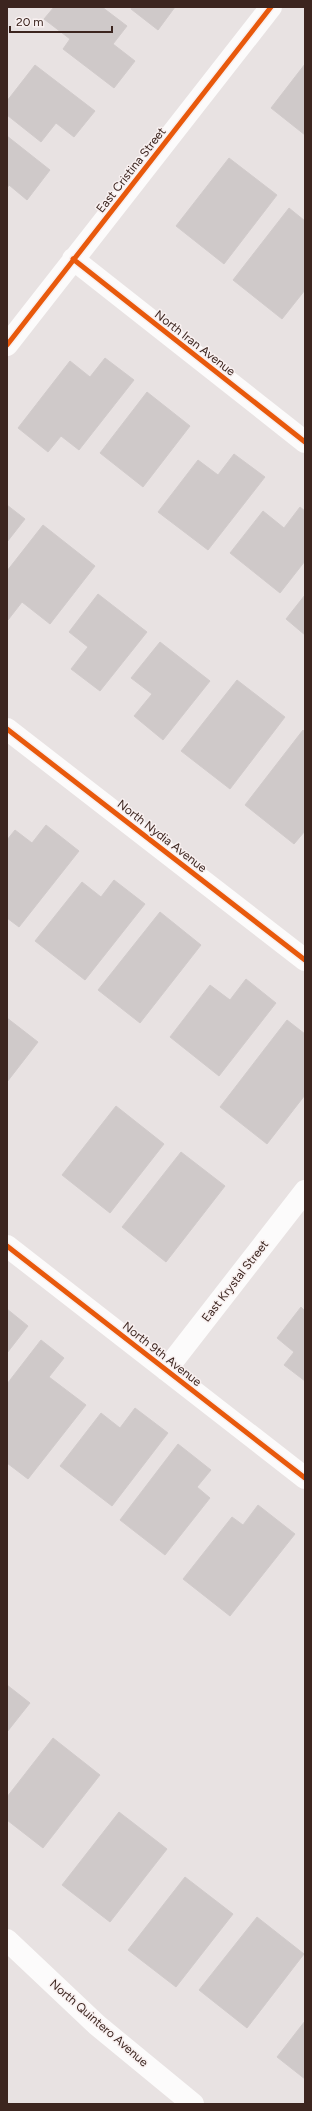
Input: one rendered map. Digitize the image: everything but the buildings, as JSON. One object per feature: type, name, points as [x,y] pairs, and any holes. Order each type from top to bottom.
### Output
[{"type":"street","name":"East Cristina Street","points":[[7,345],[271,7]]},
{"type":"street","name":"North Iran Avenue","points":[[73,259],[305,442]]},
{"type":"street","name":"North Nydia Avenue","points":[[7,729],[305,960]]},
{"type":"street","name":"East Krystal Street","points":[[166,1370],[305,1191]]},
{"type":"street","name":"North 9th Avenue","points":[[7,1246],[305,1478]]},
{"type":"street","name":"North Quintero Avenue","points":[[7,1940],[97,2025],[193,2104]]},
{"type":"cycle path","points":[[7,345],[271,7]]},
{"type":"cycle path","points":[[73,259],[305,442]]},
{"type":"cycle path","points":[[7,729],[305,960]]},
{"type":"cycle path","points":[[7,1246],[305,1478]]}]
